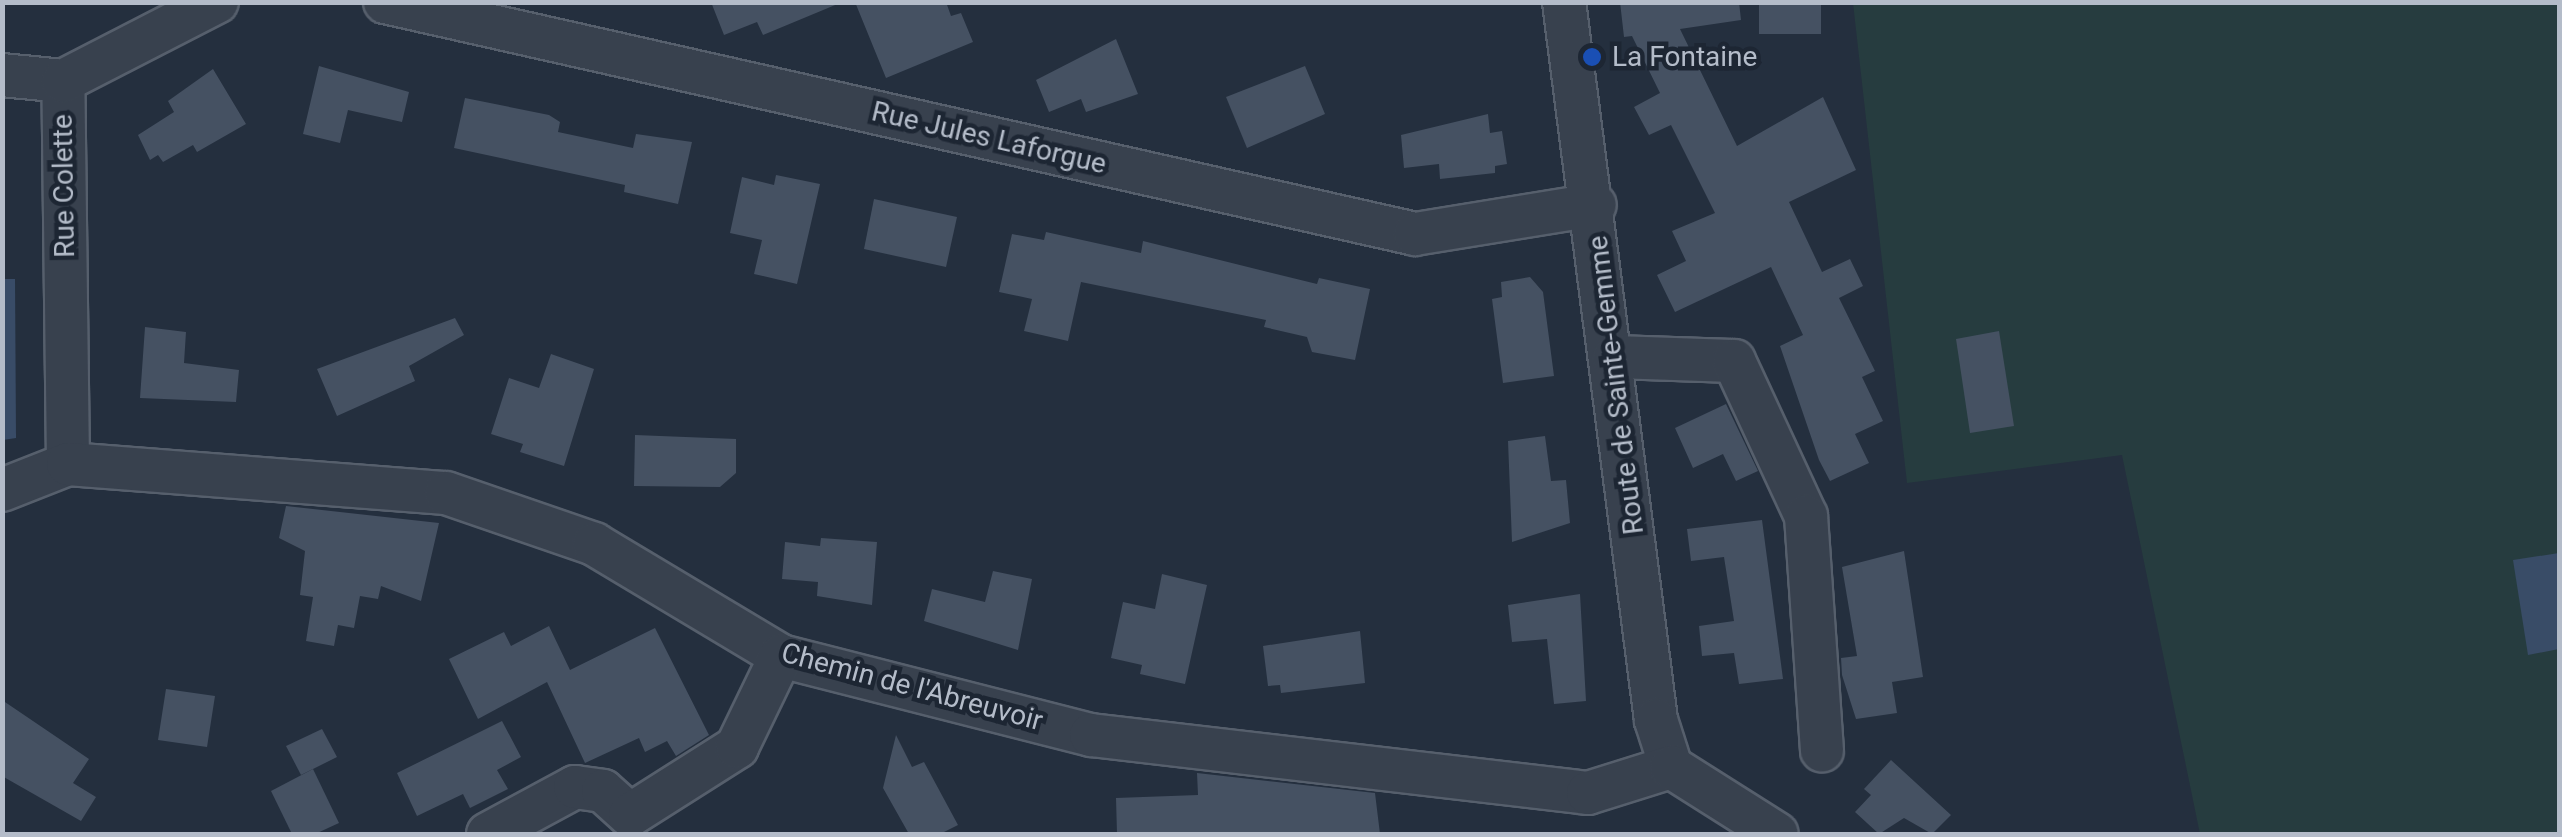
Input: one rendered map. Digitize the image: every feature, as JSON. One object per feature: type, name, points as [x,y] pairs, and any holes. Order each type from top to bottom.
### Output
[{"type":"street","name":"Rue Colette","points":[[68,464],[63,80],[217,2]]},
{"type":"street","name":"Rue Jules Laforgue","points":[[385,2],[1415,234],[1595,205]]},
{"type":"street","name":"Route de Sainte-Gemme","points":[[1564,2],[1595,205],[1656,720],[1670,767]]},
{"type":"street","points":[[2,76],[63,80]]},
{"type":"street","points":[[1614,357],[1734,361],[1806,516],[1822,750]]},
{"type":"street","name":"Chemin de l'Abreuvoir","points":[[2,490],[68,464],[446,493],[594,544],[780,656],[1091,735],[1320,765],[1588,793],[1670,767]]},
{"type":"street","points":[[488,834],[575,787],[603,791],[635,825],[737,747],[780,656]]},
{"type":"street","points":[[1670,767],[1777,834]]},
{"type":"green space","points":[[1853,3],[2559,3],[2559,834],[2200,834],[2122,455],[1907,483]]},
{"type":"water","points":[[3,279],[15,279],[16,438],[3,440]]},
{"type":"water","points":[[2559,553],[2559,649],[2528,655],[2513,560]]},
{"type":"building","points":[[711,2],[840,3],[763,35],[757,22],[724,35]]},
{"type":"building","points":[[855,2],[946,2],[951,16],[961,13],[973,42],[886,78]]},
{"type":"building","points":[[1620,2],[1739,2],[1741,20],[1680,29],[1737,146],[1823,97],[1856,170],[1789,202],[1822,272],[1850,259],[1863,286],[1839,298],[1875,371],[1862,377],[1883,421],[1855,434],[1869,463],[1830,481],[1819,460],[1780,346],[1803,335],[1771,267],[1675,312],[1657,275],[1686,261],[1672,231],[1715,213],[1671,125],[1649,135],[1634,107],[1660,93],[1632,36],[1624,37]]},
{"type":"building","points":[[1759,2],[1821,2],[1821,34],[1759,34]]},
{"type":"building","points":[[1116,39],[1138,94],[1086,112],[1081,99],[1049,112],[1036,80]]},
{"type":"building","points":[[319,66],[409,92],[402,122],[348,110],[340,143],[303,134]]},
{"type":"building","points":[[1305,66],[1325,114],[1247,148],[1226,97]]},
{"type":"building","points":[[213,69],[246,124],[197,152],[193,145],[163,162],[158,155],[150,160],[138,135],[174,112],[168,101]]},
{"type":"building","points":[[465,98],[549,115],[560,122],[558,132],[633,148],[636,134],[692,142],[678,204],[624,192],[625,185],[454,148]]},
{"type":"building","points":[[1488,114],[1490,133],[1502,131],[1507,164],[1495,166],[1495,173],[1440,179],[1439,164],[1404,168],[1401,135]]},
{"type":"building","points":[[776,175],[820,184],[797,284],[754,274],[762,240],[730,233],[742,177],[774,185]]},
{"type":"building","points":[[874,199],[957,217],[946,267],[864,249]]},
{"type":"building","points":[[1046,232],[1141,253],[1143,241],[1317,284],[1319,278],[1370,289],[1355,360],[1312,352],[1307,337],[1264,327],[1266,320],[1081,282],[1068,341],[1024,331],[1032,299],[999,292],[1012,234],[1044,240]]},
{"type":"building","points":[[1530,277],[1543,292],[1554,376],[1503,383],[1492,299],[1502,297],[1501,282]]},
{"type":"building","points":[[455,318],[464,335],[409,366],[415,381],[337,416],[317,369]]},
{"type":"building","points":[[145,327],[186,332],[184,363],[239,370],[236,402],[140,398]]},
{"type":"building","points":[[1999,331],[2014,426],[1970,433],[1956,339]]},
{"type":"building","points":[[551,354],[594,369],[564,466],[520,452],[523,444],[491,434],[509,378],[539,388]]},
{"type":"building","points":[[1726,404],[1758,471],[1736,481],[1723,454],[1693,468],[1675,428]]},
{"type":"building","points":[[635,435],[736,439],[736,473],[720,487],[634,486]]},
{"type":"building","points":[[1545,436],[1551,481],[1566,480],[1570,523],[1512,542],[1508,441]]},
{"type":"building","points":[[286,506],[439,523],[421,601],[381,586],[378,599],[360,596],[354,628],[338,625],[334,646],[306,641],[313,597],[300,595],[305,551],[279,538]]},
{"type":"building","points":[[1762,520],[1783,679],[1739,684],[1734,653],[1702,656],[1699,626],[1734,621],[1724,557],[1691,561],[1687,529]]},
{"type":"building","points":[[821,538],[877,542],[872,605],[817,596],[818,582],[782,579],[785,542],[820,546]]},
{"type":"building","points":[[1904,551],[1923,677],[1892,682],[1897,713],[1856,719],[1842,675],[1841,658],[1857,656],[1842,567]]},
{"type":"building","points":[[993,571],[1032,579],[1018,650],[924,621],[932,589],[985,602]]},
{"type":"building","points":[[1162,574],[1207,585],[1185,684],[1140,674],[1142,665],[1111,658],[1123,602],[1155,609]]},
{"type":"building","points":[[1580,594],[1586,701],[1554,704],[1547,639],[1512,642],[1508,605]]},
{"type":"building","points":[[549,626],[570,670],[655,628],[709,735],[676,756],[667,741],[645,752],[639,738],[585,763],[547,682],[478,719],[449,659],[504,632],[511,646]]},
{"type":"building","points":[[1360,631],[1365,683],[1281,693],[1280,685],[1268,686],[1263,646]]},
{"type":"building","points":[[166,689],[215,696],[207,747],[158,740]]},
{"type":"building","points":[[2,700],[89,759],[73,783],[96,797],[81,821],[2,776]]},
{"type":"building","points":[[502,721],[521,757],[497,770],[508,789],[470,808],[463,794],[417,816],[397,773]]},
{"type":"building","points":[[322,729],[337,757],[301,775],[286,746]]},
{"type":"building","points":[[896,735],[912,767],[924,762],[958,825],[940,834],[909,834],[883,788]]},
{"type":"building","points":[[1891,760],[1951,815],[1932,834],[1904,818],[1879,834],[1855,812],[1871,795],[1864,789]]},
{"type":"building","points":[[313,769],[339,823],[315,834],[292,834],[271,791]]},
{"type":"building","points":[[1197,773],[1375,793],[1380,834],[1117,834],[1116,798],[1198,795]]},
{"type":"place","name":"La Fontaine","points":[[1592,57]]}]
